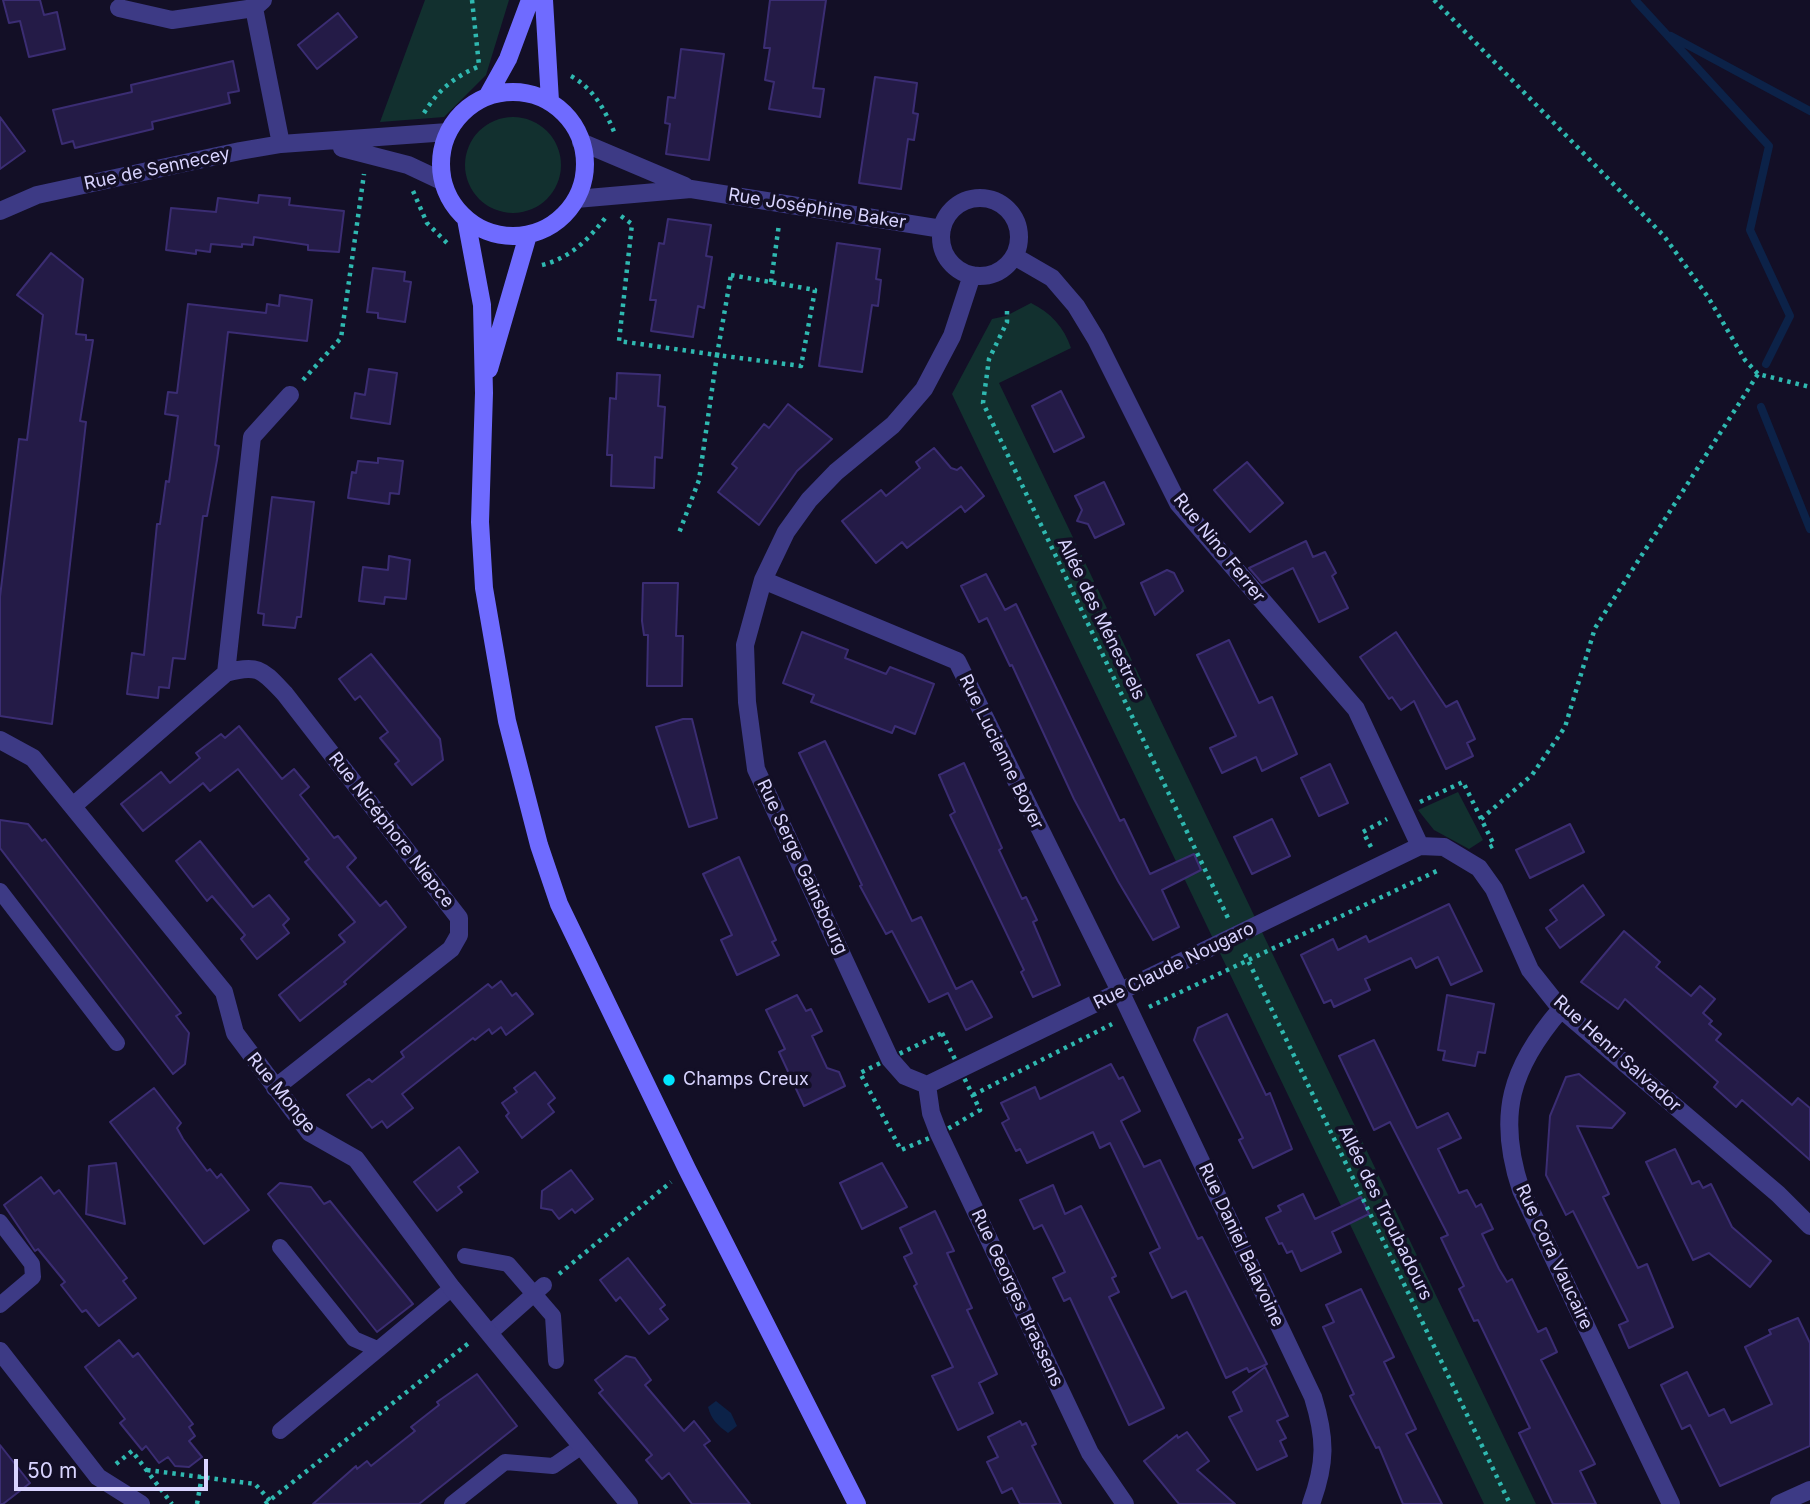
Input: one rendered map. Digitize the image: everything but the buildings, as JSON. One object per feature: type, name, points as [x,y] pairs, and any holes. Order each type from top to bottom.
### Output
[{"type":"main road","points":[[488,95],[508,59],[530,0]]},
{"type":"main road","points":[[544,0],[545,64],[550,101]]},
{"type":"main road","points":[[530,93],[550,101],[567,115],[581,142],[585,176],[576,199],[566,214],[548,227],[528,235],[506,236],[485,231],[466,219],[451,202],[442,181],[440,159],[448,132],[470,105],[488,95],[530,93]]},
{"type":"main road","points":[[466,219],[482,304],[484,393],[480,522],[484,588],[493,651],[523,789],[559,904],[687,1169],[857,1504]]},
{"type":"main road","points":[[484,393],[501,323],[528,235]]},
{"type":"street","points":[[119,8],[172,20],[258,4],[281,144]]},
{"type":"street","name":"Rue de Sennecey","points":[[0,211],[37,195],[281,144],[448,132]]},
{"type":"street","name":"Rue Joséphine Baker","points":[[581,142],[691,189]]},
{"type":"street","name":"Rue de Sennecey","points":[[318,143],[365,152],[408,165],[442,181]]},
{"type":"street","name":"Rue Joséphine Baker","points":[[576,199],[691,189],[942,229]]},
{"type":"street","points":[[972,198],[996,202],[1015,218],[1019,242],[1014,256],[999,272],[988,276],[972,275],[954,267],[941,246],[942,229],[951,211],[972,198]]},
{"type":"street","name":"Rue Nino Ferrer","points":[[1014,256],[1052,278],[1076,306],[1096,339],[1178,503],[1356,709],[1420,846]]},
{"type":"street","name":"Rue Serge Gainsbourg","points":[[927,1085],[905,1076],[890,1059],[756,769],[747,702],[745,645],[763,580],[786,532],[809,500],[836,472],[893,425],[924,389],[952,336],[972,275]]},
{"type":"street","points":[[73,806],[226,673],[252,438],[289,395]]},
{"type":"street","name":"Rue Lucienne Boyer","points":[[763,580],[957,661],[1121,993]]},
{"type":"street","name":"Rue Nicéphore Niepce","points":[[226,673],[244,668],[262,670],[285,694],[459,918],[458,935],[451,949],[275,1088]]},
{"type":"street","name":"Rue Monge","points":[[0,740],[33,758],[73,806],[224,992],[235,1033],[310,1133],[356,1159],[452,1288],[629,1504]]},
{"type":"street","name":"Rue Claude Nougaro","points":[[927,1085],[1420,846]]},
{"type":"street","name":"Rue Henri Salvador","points":[[1420,846],[1444,847],[1464,858],[1488,879],[1530,970],[1561,1009],[1777,1194],[1810,1226]]},
{"type":"street","name":"Rue Daniel Balavoine","points":[[1121,993],[1313,1397],[1322,1424],[1324,1451],[1320,1479],[1311,1504]]},
{"type":"street","name":"Rue Cora Vaucaire","points":[[1561,1009],[1539,1035],[1514,1081],[1509,1108],[1512,1163],[1521,1190],[1671,1504]]},
{"type":"street","name":"Rue Georges Brassens","points":[[927,1085],[931,1113],[944,1146],[1090,1453],[1125,1504]]},
{"type":"street","points":[[0,1351],[99,1477],[141,1504]]},
{"type":"street","points":[[1779,1504],[1810,1490]]},
{"type":"lane","points":[[0,891],[117,1043]]},
{"type":"lane","points":[[0,1222],[32,1264],[33,1277],[0,1305]]},
{"type":"lane","points":[[280,1247],[354,1339],[375,1349]]},
{"type":"lane","points":[[465,1256],[508,1264],[539,1290],[553,1316],[556,1361]]},
{"type":"lane","points":[[280,1431],[375,1349],[452,1288]]},
{"type":"lane","points":[[490,1333],[539,1290]]},
{"type":"lane","points":[[452,1504],[505,1462],[553,1466],[582,1446]]},
{"type":"path","points":[[472,0],[479,66]]},
{"type":"path","points":[[1434,0],[1664,236],[1708,297],[1745,360],[1758,374],[1778,382],[1810,387]]},
{"type":"path","points":[[422,118],[433,99],[457,76],[487,63]]},
{"type":"path","points":[[565,73],[582,82],[604,107],[618,141]]},
{"type":"path","points":[[289,395],[341,338],[364,177],[365,152]]},
{"type":"path","points":[[412,184],[427,223],[453,249]]},
{"type":"path","points":[[771,282],[782,203]]},
{"type":"path","points":[[537,266],[557,261],[588,241],[610,209],[632,224],[618,341],[717,355],[802,366],[815,290],[731,275],[717,355],[699,480],[679,533]]},
{"type":"path","name":"Allée des Ménestrels","points":[[1007,311],[1007,322],[989,359],[983,403],[1236,935]]},
{"type":"path","points":[[1481,819],[1532,775],[1565,727],[1595,628],[1758,374]]},
{"type":"path","points":[[972,1095],[1131,1015],[1494,845],[1463,782],[1363,832],[1380,866]]},
{"type":"path","name":"Allée des Troubadours","points":[[1236,935],[1510,1504]]},
{"type":"path","points":[[539,1290],[687,1169]]},
{"type":"path","points":[[146,1470],[254,1484],[269,1503],[466,1343],[490,1333]]},
{"type":"path","points":[[99,1477],[132,1451],[172,1504]]},
{"type":"path","points":[[197,1504],[202,1476]]},
{"type":"green space","points":[[425,0],[509,0],[486,75],[444,117],[380,122]]},
{"type":"green space","points":[[513,117],[531,121],[547,131],[557,147],[561,165],[557,183],[547,199],[531,209],[513,213],[495,209],[479,199],[469,183],[465,165],[469,147],[479,131],[495,121]]},
{"type":"green space","points":[[1031,303],[1056,321],[1071,348],[999,383],[1536,1504],[1484,1504],[952,394],[992,319],[1006,316]]},
{"type":"green space","points":[[1458,792],[1483,840],[1469,849],[1434,830],[1418,810]]},
{"type":"water","points":[[716,1401],[731,1413],[737,1426],[728,1433],[715,1422],[709,1411],[708,1407]]},
{"type":"waterway","points":[[1635,0],[1769,146],[1750,230],[1790,316],[1766,364]]},
{"type":"waterway","points":[[1671,36],[1810,111]]},
{"type":"waterway","points":[[1761,407],[1810,529]]},
{"type":"place","name":"Champs Creux","points":[[669,1080]]}]
